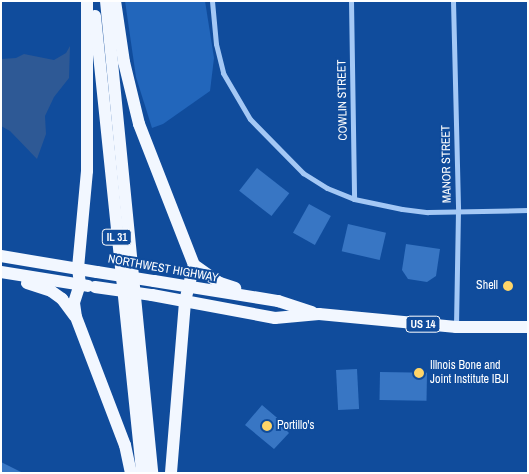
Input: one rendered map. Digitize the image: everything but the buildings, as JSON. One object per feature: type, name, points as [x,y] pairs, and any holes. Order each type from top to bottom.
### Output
[{"type":"main road","points":[[87,1],[87,171],[78,268],[80,284],[74,297],[76,317],[125,445],[131,473]]},
{"type":"main road","name":"IL 31","points":[[94,1],[142,473]]},
{"type":"main road","name":"IL 31","points":[[106,1],[152,473]]},
{"type":"main road","points":[[115,1],[124,62],[139,124],[194,265],[220,283],[278,301]]},
{"type":"main road","name":"NORTHWEST HIGHWAY","points":[[1,256],[188,288],[278,301],[319,314]]},
{"type":"main road","points":[[171,473],[185,302],[194,265]]},
{"type":"main road","points":[[1,273],[51,291],[62,299],[76,317]]},
{"type":"main road","name":"NORTHWEST HIGHWAY","points":[[1,273],[80,284],[275,318],[319,314],[456,326],[528,328]]},
{"type":"street","points":[[212,1],[216,44],[223,73],[250,119],[303,173],[327,188],[354,199],[402,210],[528,210]]},
{"type":"street","name":"COWLIN STREET","points":[[352,1],[354,199]]},
{"type":"street","name":"MANOR STREET","points":[[453,1],[458,211],[456,326]]},
{"type":"shaded area","points":[[125,1],[205,1],[214,58],[210,91],[163,124],[152,128],[136,77]]},
{"type":"shaded area","points":[[70,46],[69,78],[54,97],[45,116],[46,134],[37,159],[10,131],[1,126],[1,59],[16,58],[24,54],[54,60],[66,53]]},
{"type":"place","name":"Shell","points":[[508,286]]},
{"type":"place","name":"Illnois Bone and Joint Institute IBJI","points":[[419,373]]},
{"type":"place","name":"Portillo's","points":[[267,426]]}]
